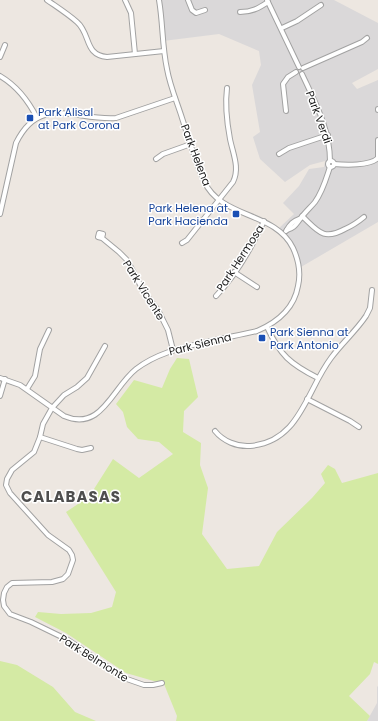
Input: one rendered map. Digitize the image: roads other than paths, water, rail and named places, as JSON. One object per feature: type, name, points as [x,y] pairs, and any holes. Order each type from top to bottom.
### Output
[{"type":"street","points":[[47,0],[81,26],[95,54],[107,57],[164,52]]},
{"type":"street","points":[[125,0],[131,13],[135,54]]},
{"type":"street","name":"Park Helena","points":[[159,0],[167,70],[175,98],[205,183],[219,200],[227,206],[264,221],[283,234],[291,244],[296,254],[300,276],[298,290],[294,301],[287,311]]},
{"type":"street","points":[[188,0],[192,10],[196,13],[205,10]]},
{"type":"street","points":[[240,12],[256,10],[268,1],[304,71],[302,74],[298,74],[296,72]]},
{"type":"street","points":[[282,28],[297,21],[321,5]]},
{"type":"street","points":[[286,111],[282,84],[288,77],[296,72],[296,69],[362,42],[367,38]]},
{"type":"street","points":[[0,57],[5,45]]},
{"type":"street","name":"Park Verdi","points":[[283,234],[292,228],[316,201],[324,187],[331,164],[328,135],[302,74]]},
{"type":"street","points":[[0,76],[20,92],[36,118]]},
{"type":"street","points":[[182,242],[187,240],[233,182],[236,176],[237,170],[230,138],[226,97],[227,88]]},
{"type":"street","points":[[0,214],[16,143],[20,134],[36,118],[50,113],[61,113],[116,118],[175,98]]},
{"type":"street","points":[[279,154],[289,148],[328,135]]},
{"type":"street","points":[[331,164],[349,165],[374,161],[378,158],[378,140]]},
{"type":"street","points":[[156,159],[163,154],[191,144]]},
{"type":"street","points":[[301,217],[322,234],[329,235],[340,232],[358,223],[364,217]]},
{"type":"street","name":"Park Hermosa","points":[[216,296],[234,272],[264,221]]},
{"type":"street","name":"Park Vicente","points":[[102,238],[127,260],[144,292],[158,310],[168,330],[173,350]]},
{"type":"street","points":[[234,272],[257,287]]},
{"type":"street","points":[[215,431],[220,437],[230,442],[245,446],[262,444],[274,439],[289,428],[297,418],[318,378],[331,358],[366,316],[370,308],[372,290]]},
{"type":"street","name":"Park Sienna","points":[[0,378],[13,381],[27,389],[64,416],[71,419],[85,420],[103,409],[122,382],[135,370],[158,355],[173,350],[257,331],[274,323],[287,311]]},
{"type":"street","points":[[267,327],[276,346],[283,354],[301,369],[318,378]]},
{"type":"street","points":[[27,389],[35,376],[40,349],[49,330]]},
{"type":"street","name":"Park Belmonte","points":[[105,346],[87,378],[77,387],[64,394],[52,408],[42,424],[40,437],[34,452],[9,474],[6,485],[10,493],[48,535],[69,550],[73,560],[68,574],[63,579],[52,582],[12,583],[7,587],[2,600],[4,606],[10,614],[31,622],[68,640],[124,678],[144,685],[162,683]]},
{"type":"street","points":[[0,396],[5,379]]},
{"type":"street","points":[[308,398],[359,427]]},
{"type":"street","points":[[40,437],[77,449],[82,450],[91,448]]},
{"type":"place","name":"Park Alisal at Park Corona","points":[[30,118]]},
{"type":"place","name":"Park Helena at Park Hacienda","points":[[236,214]]},
{"type":"place","name":"Park Sienna at Park Antonio","points":[[262,338]]},
{"type":"district","name":"CALABASAS","points":[[71,496]]}]
